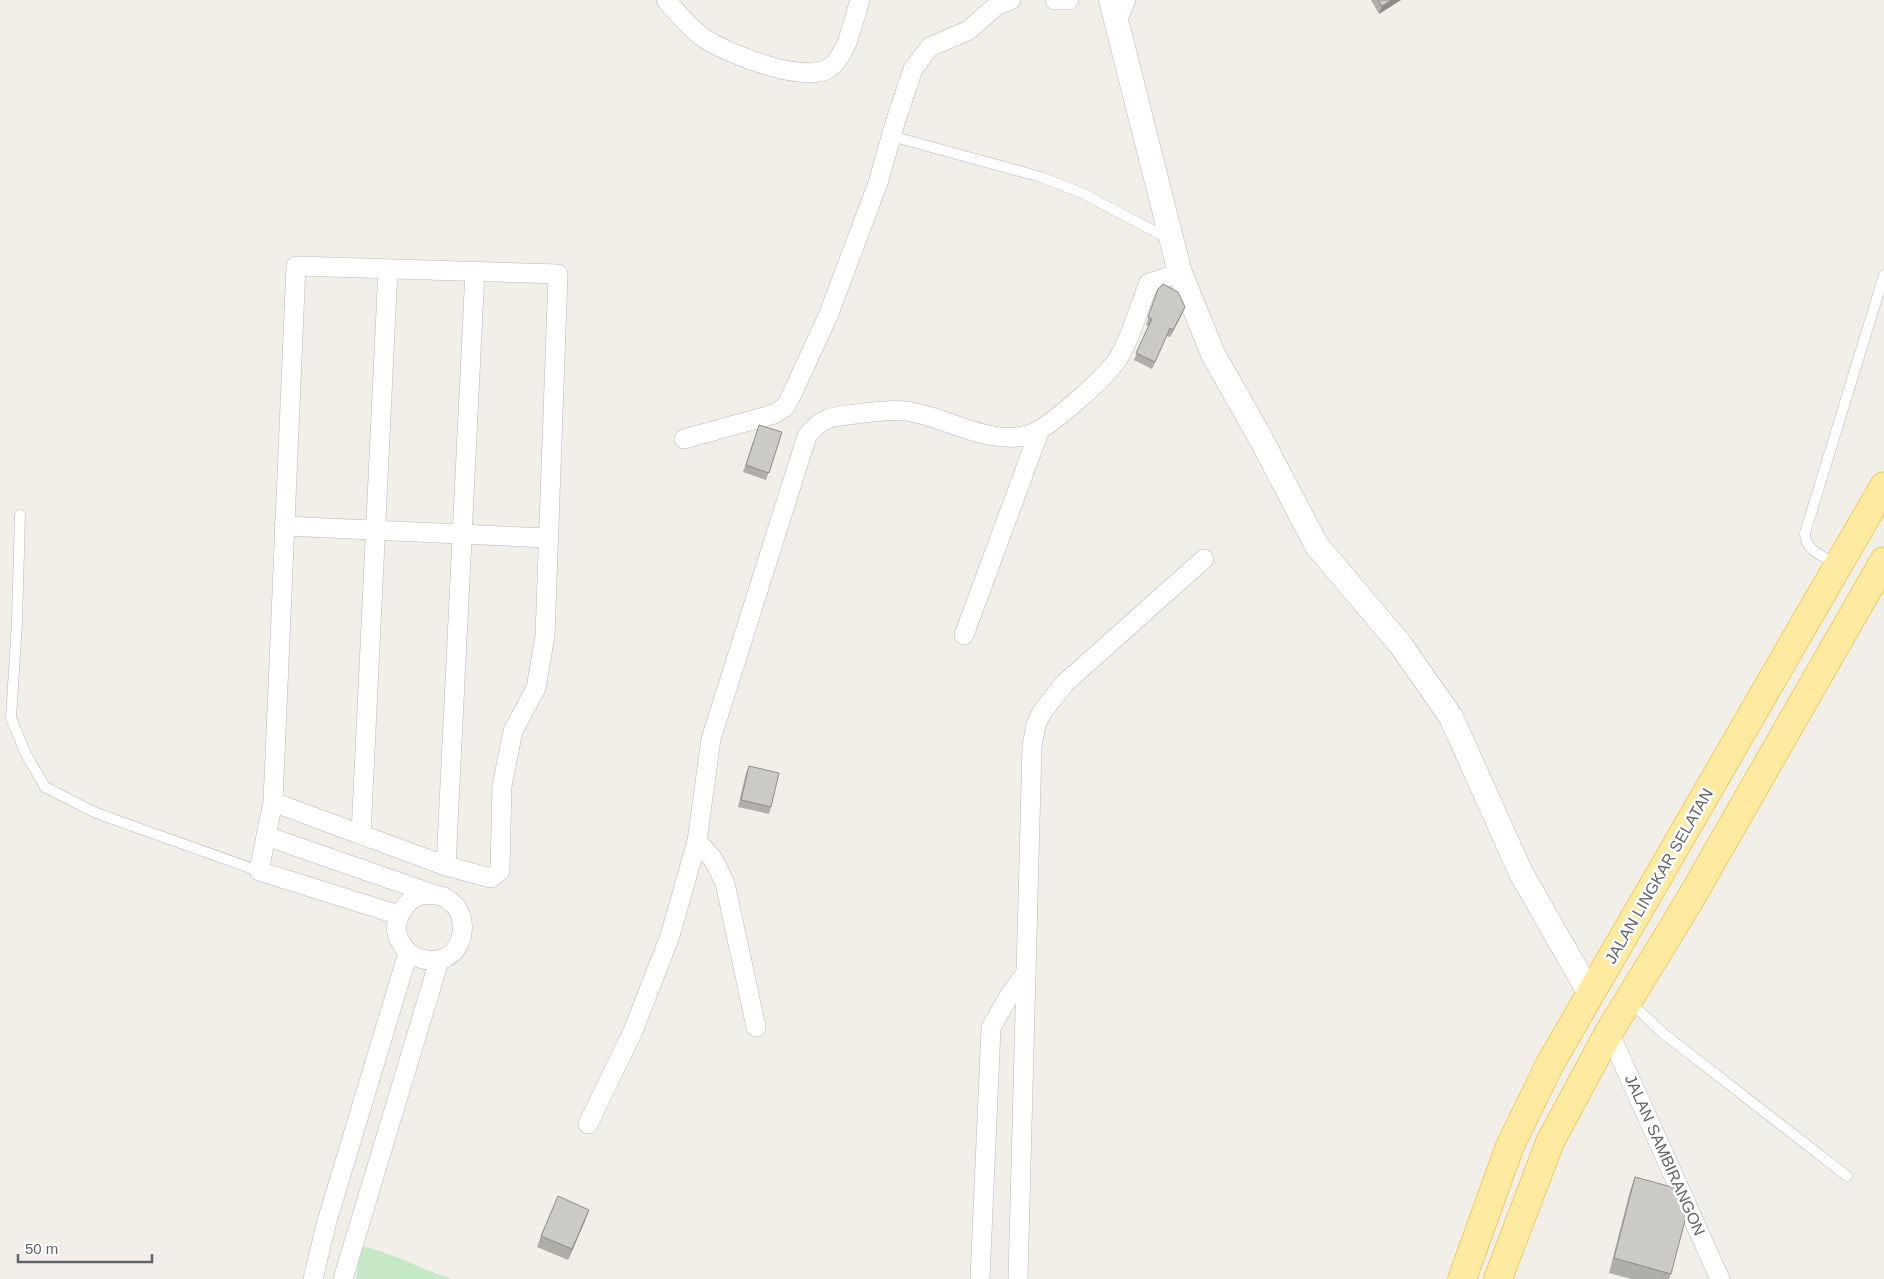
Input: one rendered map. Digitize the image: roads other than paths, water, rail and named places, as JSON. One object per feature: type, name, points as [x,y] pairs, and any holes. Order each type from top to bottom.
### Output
[{"type":"highway","name":"JALAN LINGKAR SELATAN","points":[[1462,1279],[1510,1146],[1550,1064],[1884,486]]},
{"type":"highway","points":[[1498,1279],[1550,1142],[1608,1032],[1688,904],[1880,578]]},
{"type":"highway","points":[[1698,808],[1730,831]]},
{"type":"street","points":[[666,0],[685,22],[702,37],[719,48],[782,68],[808,74],[818,74],[829,68],[838,59],[845,47],[860,0]]},
{"type":"street","points":[[684,439],[774,414],[785,407],[818,338],[845,273],[878,183],[913,69],[930,47],[969,30],[996,6],[1011,0]]},
{"type":"street","points":[[1055,0],[1069,0]]},
{"type":"street","points":[[1114,4],[1180,274],[1212,354],[1261,439],[1317,546],[1400,644],[1451,717],[1521,873],[1590,994]]},
{"type":"street","points":[[273,802],[446,866],[491,878],[500,871],[502,786],[513,731],[536,688],[545,636],[558,274],[296,266],[273,802],[259,871],[399,915]]},
{"type":"street","points":[[361,835],[388,269]]},
{"type":"street","points":[[446,866],[475,271]]},
{"type":"street","points":[[588,1124],[633,1031],[667,944],[697,841],[712,739],[807,436],[818,423],[830,417],[904,410],[984,433],[1011,437],[1039,432],[1102,380],[1118,359],[1149,283],[1180,274]]},
{"type":"street","points":[[964,635],[1039,432]]},
{"type":"street","points":[[284,526],[548,538]]},
{"type":"street","points":[[1018,1279],[1032,746],[1036,725],[1042,712],[1066,682],[1204,559]]},
{"type":"street","points":[[266,836],[433,894],[451,901],[462,916],[464,935],[456,951],[440,961],[422,961],[408,953],[397,936],[399,915],[407,903],[413,899],[433,894]]},
{"type":"street","points":[[697,841],[714,859],[725,883],[756,1027]]},
{"type":"street","points":[[313,1279],[327,1221],[408,953]]},
{"type":"street","points":[[343,1279],[356,1231],[440,961]]},
{"type":"street","points":[[980,1279],[990,1028],[1026,972]]},
{"type":"street","name":"JALAN SAMBIRANGON","points":[[1608,1032],[1720,1279]]},
{"type":"street","points":[[327,1221],[356,1231]]},
{"type":"lane","points":[[891,136],[1041,177],[1082,193],[1172,241]]},
{"type":"lane","points":[[1838,565],[1809,547],[1805,542],[1804,533],[1884,274]]},
{"type":"lane","points":[[20,515],[17,622],[11,718],[26,754],[45,787],[96,814],[259,871]]},
{"type":"lane","points":[[1627,1000],[1664,1034],[1847,1176]]}]
